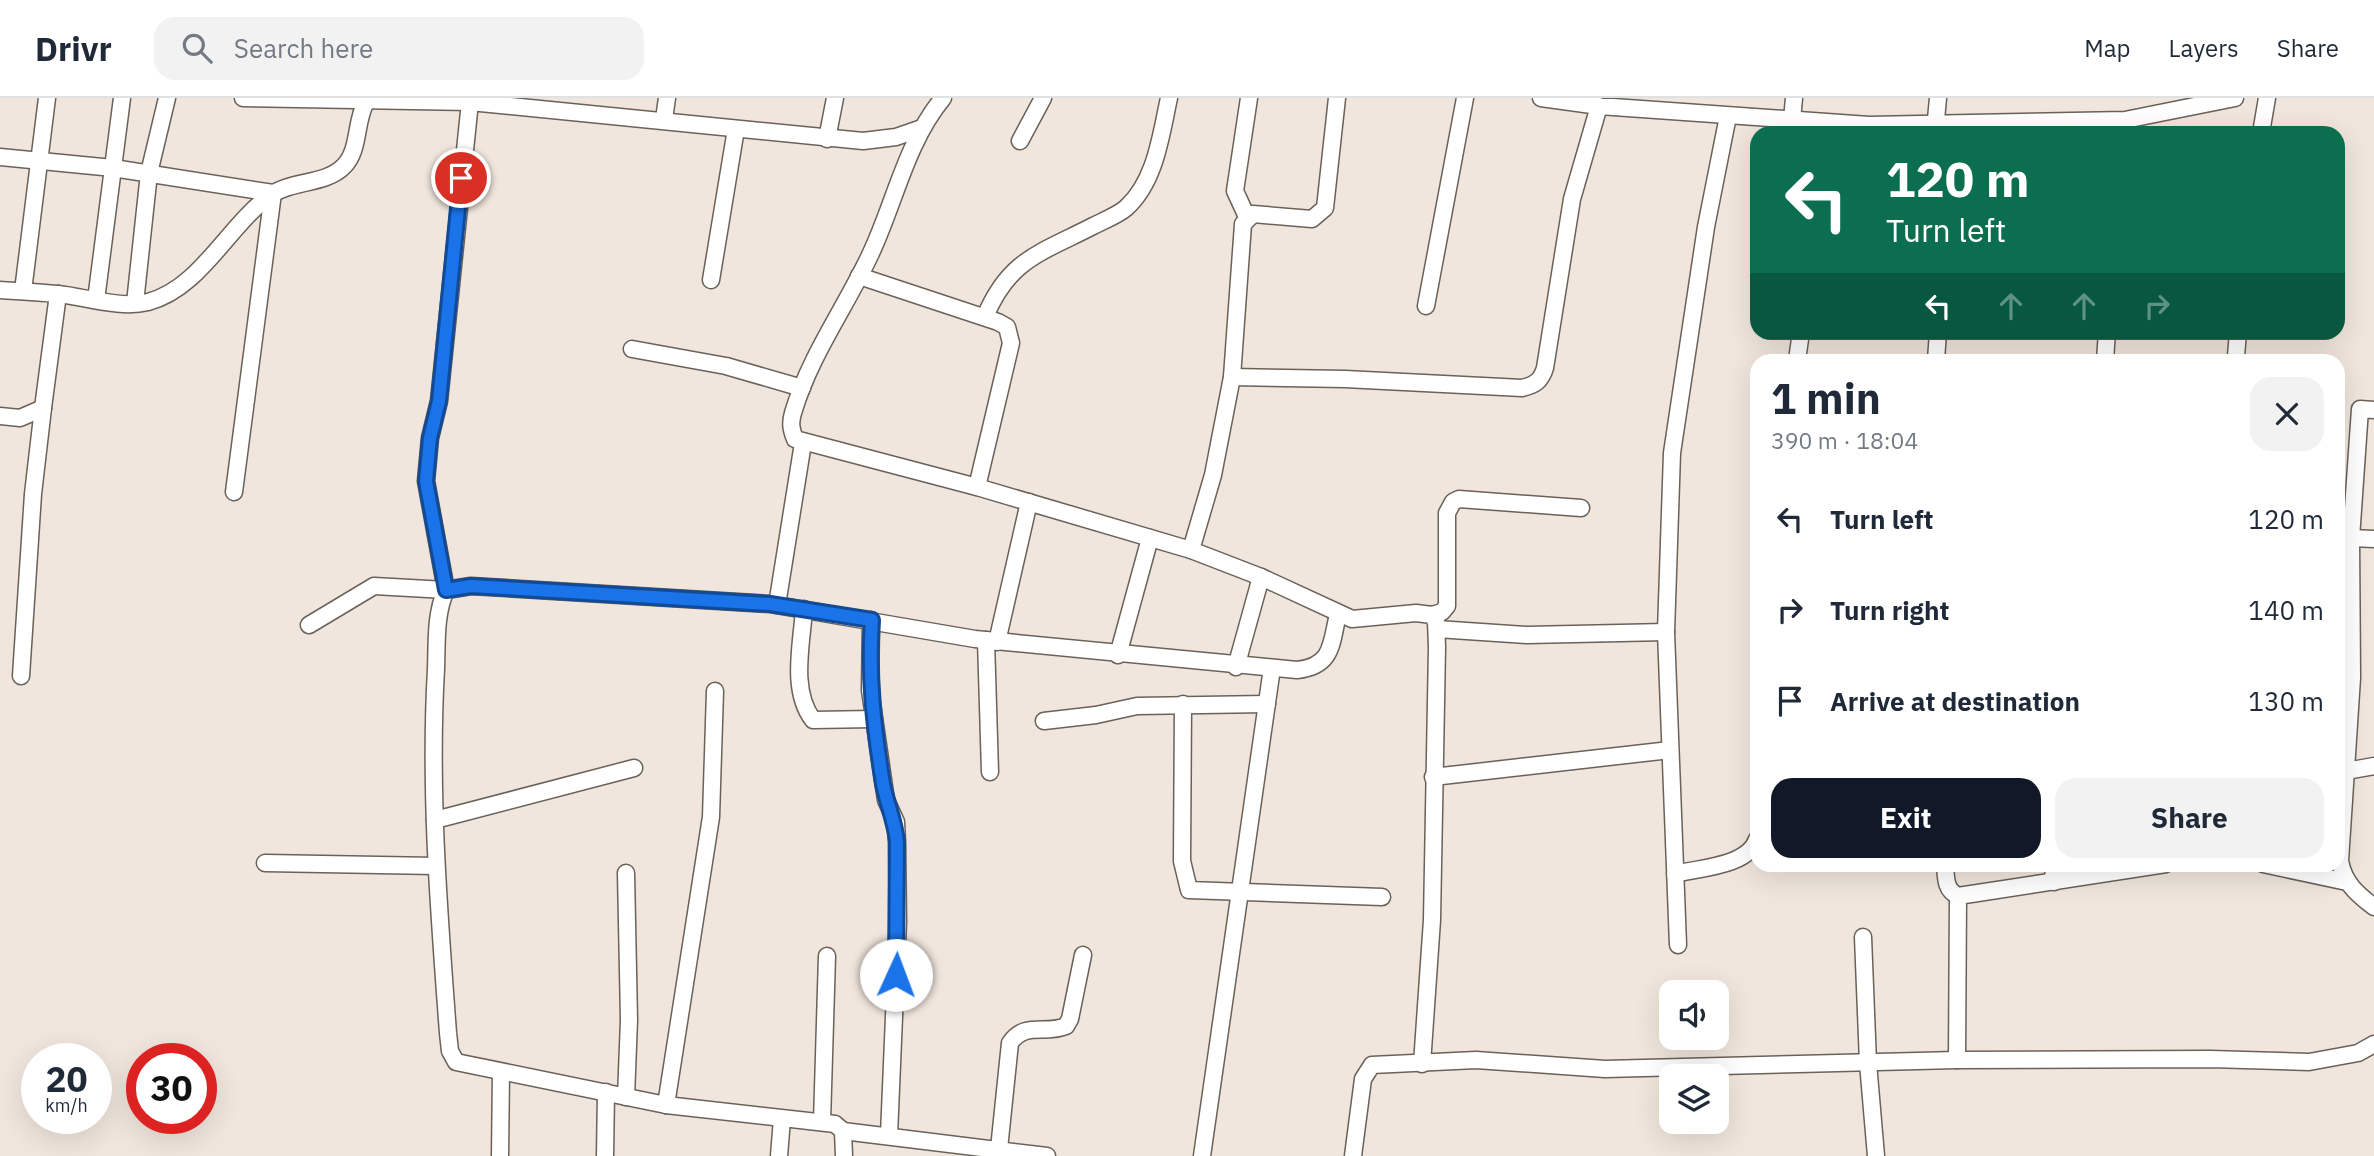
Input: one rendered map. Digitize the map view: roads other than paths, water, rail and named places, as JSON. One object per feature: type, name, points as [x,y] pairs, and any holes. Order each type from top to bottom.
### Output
[{"type":"street","points":[[23,291],[47,98]]},
{"type":"street","points":[[96,300],[122,98]]},
{"type":"street","points":[[135,303],[149,173],[167,98]]},
{"type":"street","points":[[243,98],[537,103],[827,139],[896,137],[922,128]]},
{"type":"street","points":[[664,119],[667,98]]},
{"type":"street","points":[[827,139],[835,98]]},
{"type":"street","points":[[943,98],[922,128],[859,276],[811,365],[790,427],[795,439],[977,487],[1191,550],[1261,577],[1352,619],[1416,612],[1434,622],[1527,635],[1666,632]]},
{"type":"street","points":[[1020,141],[1043,98]]},
{"type":"street","points":[[985,317],[995,294],[1009,273],[1029,259],[1126,208],[1146,182],[1158,150],[1168,98]]},
{"type":"street","points":[[1191,550],[1213,475],[1231,377],[1241,235],[1247,217],[1235,191],[1249,98]]},
{"type":"street","points":[[1247,217],[1263,212],[1312,219],[1325,208],[1337,98]]},
{"type":"street","points":[[1426,306],[1465,98]]},
{"type":"street","points":[[1541,98],[1599,106],[1728,116],[1782,124],[1891,126]]},
{"type":"street","points":[[1782,124],[1794,98]]},
{"type":"street","points":[[1935,126],[1938,98]]},
{"type":"street","points":[[2127,126],[2185,103],[2235,98]]},
{"type":"street","points":[[2262,126],[2267,98]]},
{"type":"street","points":[[0,290],[135,303],[147,302],[168,293],[188,279],[254,208],[273,193],[331,175],[344,167],[352,155],[358,116],[366,102]]},
{"type":"street","points":[[470,102],[439,401],[426,464],[426,481],[446,590],[439,615],[433,705],[435,820],[450,1051],[456,1062],[666,1105],[822,1122],[835,1124],[843,1131],[1047,1156]]},
{"type":"street","points":[[1231,377],[1345,379],[1522,388],[1532,386],[1541,379],[1545,368],[1572,199],[1599,106]]},
{"type":"street","points":[[1678,945],[1666,632],[1672,453],[1706,228],[1728,116]]},
{"type":"street","points":[[710,280],[736,129]]},
{"type":"street","points":[[0,157],[113,168],[273,193]]},
{"type":"street","points":[[234,492],[273,193]]},
{"type":"street","points":[[859,276],[985,317],[1007,327],[1011,342],[977,487]]},
{"type":"street","points":[[21,676],[33,494],[58,294]]},
{"type":"street","points":[[632,349],[726,366],[802,388]]},
{"type":"street","points":[[0,416],[20,418],[43,408]]},
{"type":"street","points":[[2345,786],[2353,646],[2351,538],[2360,409],[2374,410]]},
{"type":"street","points":[[778,605],[803,443]]},
{"type":"street","points":[[1422,1064],[1432,920],[1434,622],[1447,606],[1447,513],[1453,502],[1459,499],[1581,508]]},
{"type":"street","points":[[990,772],[991,641],[1029,502]]},
{"type":"street","points":[[1118,655],[1150,538]]},
{"type":"street","points":[[2351,538],[2374,539]]},
{"type":"street","points":[[1236,667],[1261,577]]},
{"type":"street","points":[[309,625],[374,586],[446,590],[471,586],[778,605],[991,641],[1236,667],[1297,670],[1313,668],[1323,662],[1330,647],[1338,614]]},
{"type":"street","points":[[804,608],[799,679],[808,712],[813,720],[874,719]]},
{"type":"street","points":[[872,620],[869,676],[886,800],[895,822],[897,842],[898,922],[889,1135]]},
{"type":"street","points":[[1202,1156],[1272,668]]},
{"type":"street","points":[[666,1105],[712,817],[715,691]]},
{"type":"street","points":[[1184,704],[1182,862],[1185,884],[1189,890],[1382,897]]},
{"type":"street","points":[[1044,721],[1096,715],[1137,706],[1267,704]]},
{"type":"street","points":[[1433,778],[1670,750]]},
{"type":"street","points":[[2346,771],[2374,766]]},
{"type":"street","points":[[435,820],[634,768]]},
{"type":"street","points":[[1675,874],[1745,856],[1750,851]]},
{"type":"street","points":[[265,863],[436,866]]},
{"type":"street","points":[[1945,872],[1946,884],[1950,892],[1958,896],[2115,872]]},
{"type":"street","points":[[2053,872],[2054,882]]},
{"type":"street","points":[[2298,872],[2347,883]]},
{"type":"street","points":[[2342,872],[2347,883],[2374,907]]},
{"type":"street","points":[[626,873],[629,1020],[626,1097]]},
{"type":"street","points":[[1957,1060],[1958,896]]},
{"type":"street","points":[[1863,937],[1868,1063],[1876,1156]]},
{"type":"street","points":[[999,1149],[1010,1043],[1021,1032],[1029,1029],[1066,1026],[1070,1019],[1083,955]]},
{"type":"street","points":[[822,1122],[827,956]]},
{"type":"street","points":[[1353,1156],[1363,1079],[1373,1065],[1476,1060],[1605,1069],[1957,1060],[2217,1059],[2309,1062],[2358,1053],[2374,1044]]},
{"type":"street","points":[[500,1156],[501,1072]]},
{"type":"street","points":[[605,1156],[606,1092]]},
{"type":"street","points":[[779,1156],[782,1119]]},
{"type":"street","points":[[843,1131],[844,1156]]}]
